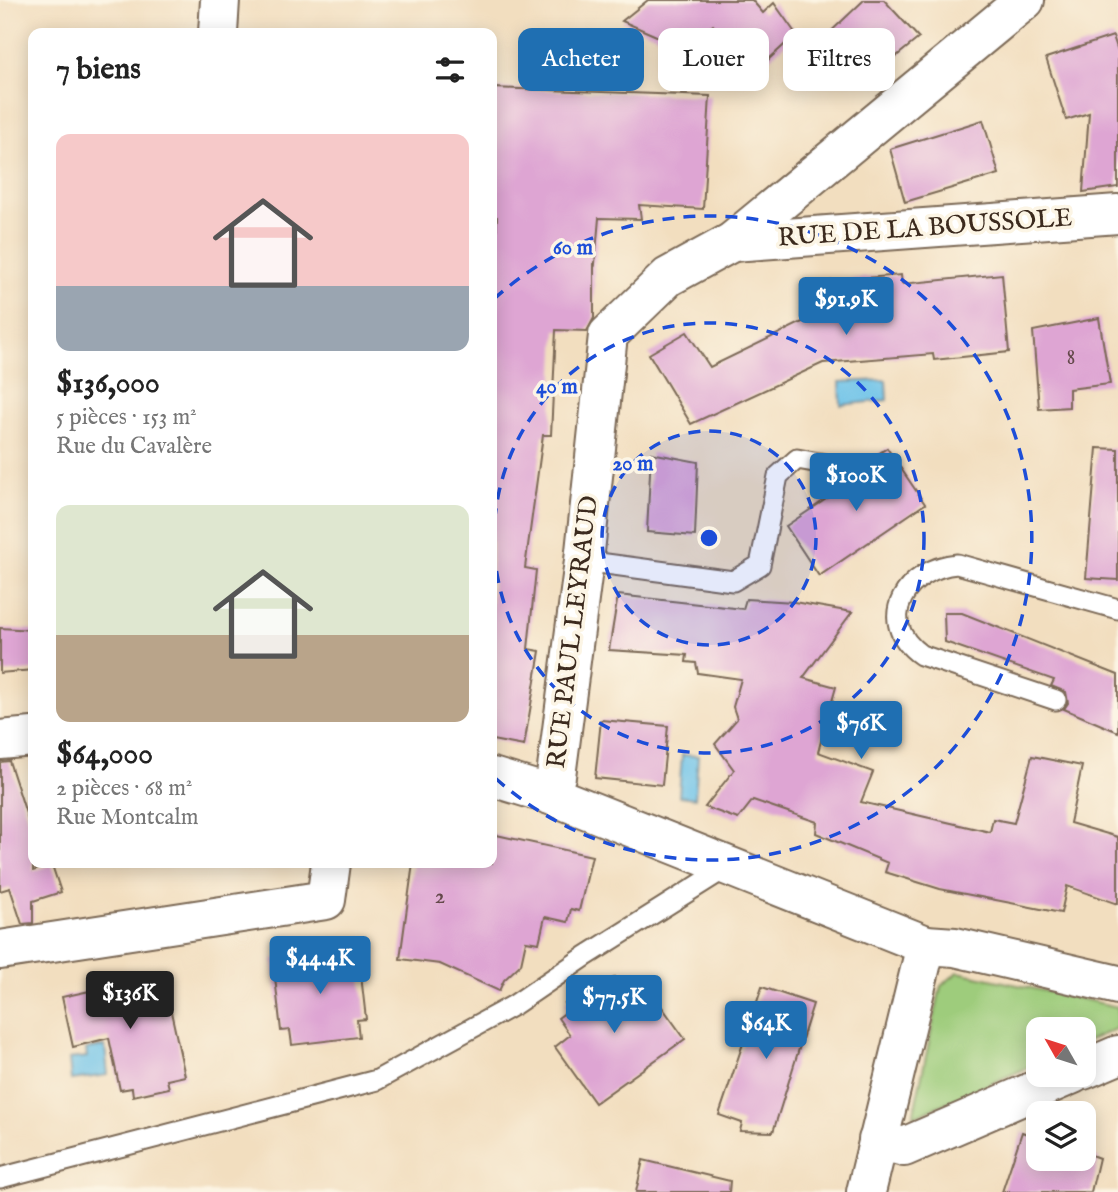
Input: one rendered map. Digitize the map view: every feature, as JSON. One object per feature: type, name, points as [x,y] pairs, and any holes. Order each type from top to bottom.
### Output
[{"type":"street","points":[[218,28],[220,0]]},
{"type":"street","name":"RUE PAUL LEYRAUD","points":[[548,793],[556,776],[584,561],[608,335],[668,277],[732,242],[1025,0]]},
{"type":"street","name":"RUE DE LA BOUSSOLE","points":[[732,242],[1118,214]]},
{"type":"street","points":[[0,740],[28,737]]},
{"type":"street","points":[[497,779],[548,793],[926,945],[955,947],[1118,985]]},
{"type":"street","points":[[0,950],[326,900],[330,868]]},
{"type":"street","points":[[866,1192],[926,945]]},
{"type":"street","points":[[1096,1064],[1118,1055]]},
{"type":"street","points":[[878,1140],[904,1147],[1043,1087]]},
{"type":"lane","points":[[584,561],[733,581],[760,565],[778,476],[797,459],[836,466]]},
{"type":"lane","points":[[1056,700],[913,650],[901,628],[900,600],[904,592],[924,572],[939,566],[957,564],[1118,609]]},
{"type":"lane","points":[[0,1178],[377,1080],[514,1005],[586,956],[730,866]]},
{"type":"green space","points":[[958,972],[1118,1007],[1118,1028],[1096,1037],[1096,1017],[1026,1017],[1026,1068],[913,1117],[941,986]]},
{"type":"water","points":[[886,380],[887,400],[841,405],[840,382]]},
{"type":"water","points":[[682,755],[698,756],[695,798],[679,796]]},
{"type":"water","points":[[105,1046],[108,1075],[71,1080],[69,1059],[87,1057],[86,1049]]},
{"type":"building","points":[[648,0],[752,0],[763,13],[774,3],[792,28],[783,28],[783,46],[769,59],[769,28],[716,28],[713,25],[709,28],[658,28],[658,37],[644,31],[644,28],[622,21]]},
{"type":"building","points":[[864,0],[884,0],[919,38],[895,57],[895,28],[835,28]]},
{"type":"building","points":[[1113,36],[1118,51],[1118,187],[1083,192],[1089,113],[1066,120],[1046,58]]},
{"type":"building","points":[[497,88],[710,96],[703,209],[639,205],[641,219],[599,218],[595,264],[594,262],[594,318],[587,331],[556,330],[551,435],[543,435],[525,568],[536,570],[528,649],[540,651],[524,746],[497,741]]},
{"type":"building","points":[[983,120],[999,174],[905,202],[890,149]]},
{"type":"building","points":[[1002,274],[1009,352],[934,360],[933,354],[823,363],[691,424],[649,354],[687,332],[710,367],[821,313],[818,282],[901,275],[902,284]]},
{"type":"building","points":[[1099,318],[1110,384],[1069,389],[1069,407],[1039,409],[1033,331]]},
{"type":"building","points":[[887,448],[925,504],[819,576],[786,526],[844,487],[840,480]]},
{"type":"building","points":[[1097,448],[1118,449],[1118,580],[1086,578]]},
{"type":"building","points":[[651,453],[698,462],[695,536],[647,532]]},
{"type":"building","points":[[618,595],[743,609],[746,599],[794,602],[852,612],[803,678],[836,687],[818,752],[873,772],[861,802],[990,832],[993,819],[1014,823],[1032,756],[1082,766],[1070,823],[1118,837],[1118,904],[1067,886],[1061,913],[940,889],[885,872],[888,863],[816,833],[817,822],[753,800],[738,819],[705,807],[734,770],[715,744],[737,719],[733,707],[741,679],[698,673],[696,663],[686,662],[687,655],[609,650]]},
{"type":"building","points":[[944,613],[962,613],[1118,675],[1118,732],[1064,709],[1068,703],[1066,692],[1051,686],[1054,680],[945,642]]},
{"type":"building","points":[[0,628],[28,630],[28,670],[0,673]]},
{"type":"building","points":[[601,720],[668,726],[662,785],[595,778]]},
{"type":"building","points":[[9,761],[28,820],[28,868],[33,868],[33,871],[53,868],[61,892],[33,901],[33,923],[22,924],[10,888],[0,891],[0,762]]},
{"type":"building","points":[[497,835],[592,856],[579,911],[571,909],[568,922],[545,917],[539,943],[526,941],[521,964],[504,980],[499,991],[440,964],[400,959],[412,868],[497,868]]},
{"type":"building","points":[[358,949],[366,1019],[357,1020],[359,1037],[292,1045],[290,1030],[281,1031],[273,959]]},
{"type":"building","points":[[163,975],[185,1076],[167,1080],[169,1088],[133,1096],[132,1088],[120,1090],[109,1038],[73,1047],[62,997]]},
{"type":"building","points":[[615,977],[627,993],[644,982],[685,1039],[595,1103],[555,1047],[570,1035],[558,1018],[570,1009],[565,1003],[596,980],[602,987]]},
{"type":"building","points":[[762,987],[813,1004],[773,1132],[740,1131],[742,1123],[719,1115]]},
{"type":"building","points":[[1022,1132],[1026,1134],[1026,1171],[1096,1171],[1091,1192],[1002,1192]]},
{"type":"building","points":[[643,1160],[730,1181],[729,1192],[636,1192]]}]
